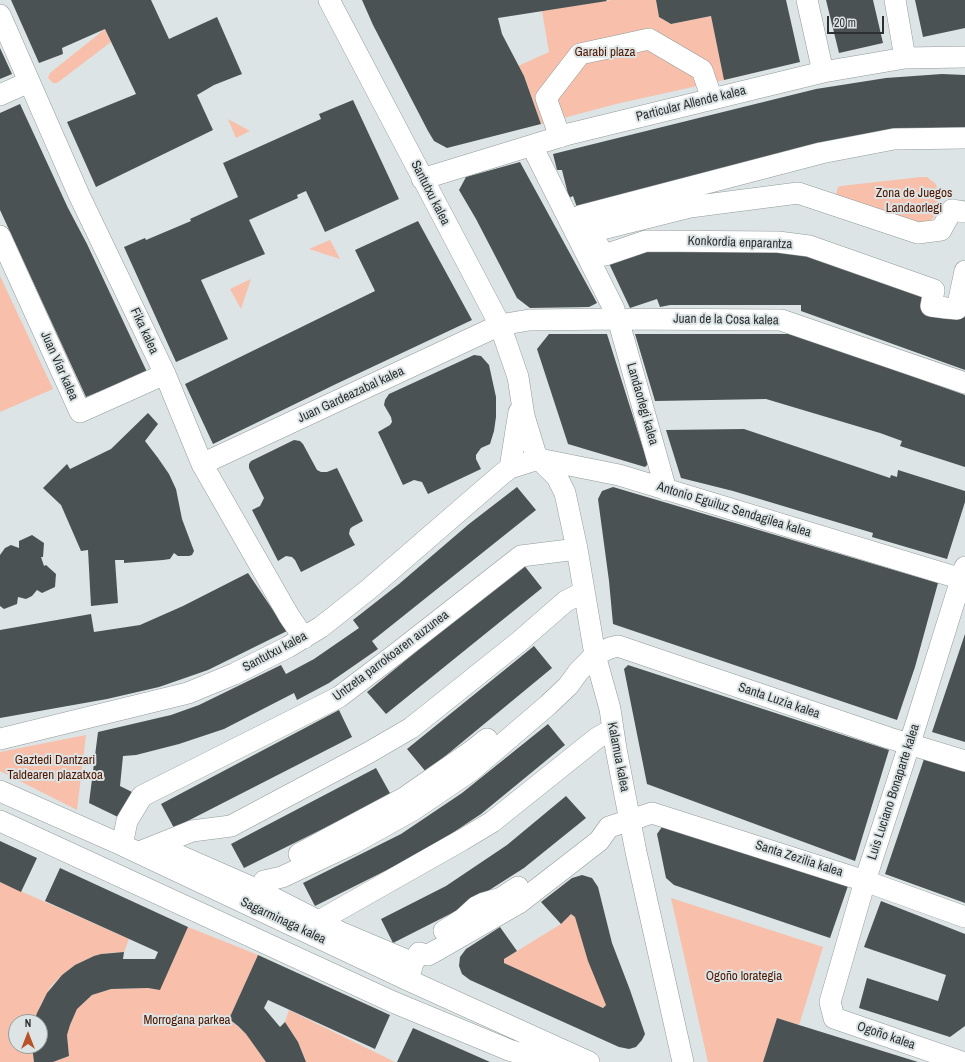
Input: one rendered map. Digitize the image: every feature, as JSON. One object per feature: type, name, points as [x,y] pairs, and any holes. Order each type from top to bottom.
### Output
[{"type":"street","name":"Santutxu kalea","points":[[329,0],[500,326],[518,376],[529,434],[539,459]]},
{"type":"street","points":[[807,0],[823,72]]},
{"type":"street","points":[[895,0],[905,58]]},
{"type":"street","name":"Fika kalea","points":[[0,15],[79,195],[165,374],[202,464],[289,616],[304,638]]},
{"type":"street","points":[[560,137],[546,98],[580,54],[649,39],[702,70],[712,99]]},
{"type":"street","name":"Particular Allende kalea","points":[[422,179],[560,137],[823,72],[905,58],[965,57]]},
{"type":"street","points":[[0,95],[29,82]]},
{"type":"street","name":"Konkordia enparantza","points":[[965,138],[894,139],[821,153],[580,216],[583,234],[605,255],[646,241],[778,242],[809,246],[934,290],[931,306],[957,309],[965,271]]},
{"type":"street","name":"Landaorlegi kalea","points":[[536,154],[583,234],[616,314],[666,490]]},
{"type":"street","points":[[583,234],[690,207],[798,193],[918,233],[941,230],[952,210],[965,212]]},
{"type":"street","name":"Juan Viar kalea","points":[[0,236],[80,412],[165,374]]},
{"type":"street","name":"Juan de la Cosa kalea","points":[[500,326],[529,320],[616,314],[781,320],[791,322],[965,383]]},
{"type":"street","name":"Juan Gardeazabal kalea","points":[[202,464],[500,326]]},
{"type":"street","name":"Santutxu kalea","points":[[0,738],[188,693],[234,674],[304,638],[321,627],[369,589],[506,471],[518,419],[520,391]]},
{"type":"street","name":"Antonio Eguiluz Sendagilea kalea","points":[[506,471],[524,462],[539,459],[619,475],[666,490],[964,575]]},
{"type":"street","name":"Kalamua kalea","points":[[539,459],[557,477],[565,493],[577,549],[575,598],[595,655],[610,709],[636,852],[681,1060]]},
{"type":"street","name":"Untzeta parrokoaren auzunea","points":[[139,844],[127,821],[142,796],[339,697],[521,556],[577,549]]},
{"type":"street","name":"Luis Luciano Bonaparte kalea","points":[[834,1018],[830,1002],[865,881],[964,575]]},
{"type":"street","points":[[139,844],[192,831],[231,826],[368,753],[411,728],[575,598]]},
{"type":"street","name":"Santa Luzia kalea","points":[[595,655],[618,646],[965,761]]},
{"type":"street","points":[[261,886],[352,844],[413,810],[472,770],[548,705],[568,686],[577,673],[595,655]]},
{"type":"street","points":[[319,921],[492,822],[597,738],[613,729]]},
{"type":"street","name":"Sagarminaga kalea","points":[[0,791],[139,844],[413,965],[563,1057],[589,1062]]},
{"type":"street","name":"Santa Zezilia kalea","points":[[630,819],[652,813],[865,881],[965,917]]},
{"type":"street","points":[[139,844],[181,857],[261,886],[342,933],[413,965],[519,902],[599,841],[609,827],[630,819]]},
{"type":"street","points":[[0,821],[392,1002],[509,1050],[548,1062],[563,1057]]},
{"type":"street","name":"Ogoño kalea","points":[[834,1018],[962,1062]]},
{"type":"street","points":[[962,1062],[965,1057]]},
{"type":"green space","name":"Garabi plaza","points":[[612,0],[656,0],[659,17],[671,24],[711,16],[724,80],[616,104],[541,124],[524,76],[518,66],[549,52],[542,11]]},
{"type":"green space","points":[[105,29],[111,42],[57,83],[53,83],[48,78],[50,73]]},
{"type":"green space","points":[[228,119],[250,131],[236,138]]},
{"type":"green space","name":"Zona de Juegos Landaorlegi","points":[[927,177],[936,184],[938,206],[934,217],[928,224],[919,227],[836,195],[838,187],[841,186]]},
{"type":"green space","points":[[330,240],[340,259],[309,249]]},
{"type":"green space","points":[[0,276],[53,389],[0,412]]},
{"type":"green space","points":[[251,279],[241,309],[230,289]]},
{"type":"green space","name":"Gaztedi Dantzari Taldearen plazatxoa","points":[[86,735],[77,810],[0,771],[0,752]]},
{"type":"green space","points":[[0,882],[129,939],[124,952],[106,953],[94,956],[75,965],[62,975],[51,986],[37,1014],[8,1014],[8,1054],[33,1054],[34,1062],[0,1062]]},
{"type":"green space","name":"Ogoño lorategia","points":[[671,898],[823,947],[799,1025],[777,1018],[763,1062],[708,1062]]},
{"type":"green space","points":[[571,914],[575,917],[606,1005],[603,1008],[504,963],[504,959],[561,924]]},
{"type":"green space","name":"Morrogana parkea","points":[[188,927],[258,955],[229,1019],[246,1034],[266,1062],[53,1062],[69,1056],[67,1035],[70,1025],[77,1009],[92,995],[111,989],[160,989]]},
{"type":"green space","points":[[289,1010],[395,1062],[306,1062],[298,1042],[285,1022]]},
{"type":"building","points":[[11,0],[151,0],[169,39],[217,17],[242,74],[214,85],[197,95],[213,130],[96,187],[67,122],[136,94],[105,29],[62,48],[63,54],[39,63]]},
{"type":"building","points":[[362,0],[607,1],[498,18],[502,34],[524,76],[541,124],[447,148],[434,141],[428,131],[373,25]]},
{"type":"building","points":[[656,0],[786,0],[800,62],[724,80],[711,16],[671,24],[659,17]]},
{"type":"building","points":[[826,0],[873,0],[883,43],[839,53]]},
{"type":"building","points":[[915,0],[965,0],[965,28],[923,37]]},
{"type":"building","points":[[0,48],[12,74],[0,79]]},
{"type":"building","points":[[942,74],[965,75],[965,138],[894,139],[580,216],[573,196],[569,198],[562,170],[557,170],[553,154],[816,89],[886,78]]},
{"type":"building","points":[[353,100],[399,199],[325,232],[306,191],[297,195],[298,198],[249,220],[265,254],[201,280],[228,339],[176,362],[124,247],[145,238],[146,240],[191,221],[190,219],[238,197],[223,163],[321,119],[319,114]]},
{"type":"building","points":[[20,104],[147,372],[86,397],[0,210],[0,113]]},
{"type":"building","points":[[520,162],[597,303],[589,307],[530,308],[517,298],[476,219],[459,190],[466,177]]},
{"type":"building","points":[[418,221],[472,320],[213,444],[185,384],[375,291],[355,250]]},
{"type":"building","points":[[646,241],[778,242],[934,290],[946,308],[965,274],[965,370],[801,311],[801,305],[670,305],[660,307],[657,299],[630,308],[605,255]]},
{"type":"building","points":[[549,334],[607,334],[648,464],[645,467],[568,444],[537,349]]},
{"type":"building","points":[[635,334],[794,334],[965,395],[965,467],[900,446],[902,441],[880,433],[766,399],[655,401]]},
{"type":"building","points":[[474,355],[481,356],[489,365],[496,397],[496,417],[490,444],[481,448],[476,455],[476,459],[481,469],[428,494],[422,482],[414,480],[403,485],[378,432],[390,425],[392,422],[391,417],[384,405],[385,400],[389,394]]},
{"type":"building","points":[[148,413],[158,424],[145,441],[169,474],[176,489],[182,519],[194,551],[192,555],[189,556],[178,556],[174,553],[170,559],[163,560],[124,563],[124,560],[115,560],[118,603],[91,606],[88,550],[81,551],[61,505],[43,488],[67,464],[70,469],[111,449]]},
{"type":"building","points":[[744,429],[890,478],[891,475],[897,477],[898,470],[965,491],[965,502],[947,559],[872,537],[873,533],[733,491],[681,478],[666,430]]},
{"type":"building","points":[[294,440],[300,441],[303,444],[317,470],[327,472],[337,468],[363,521],[350,529],[349,534],[355,545],[301,572],[292,557],[286,556],[278,561],[252,510],[260,506],[264,498],[249,468],[251,461]]},
{"type":"building","points":[[517,487],[536,510],[372,641],[378,649],[329,683],[297,700],[294,693],[224,729],[179,744],[136,755],[123,756],[120,786],[132,792],[120,818],[89,803],[98,732],[171,715],[199,705],[281,665],[286,674],[314,659],[359,628],[353,620],[399,584],[469,524]]},
{"type":"building","points":[[613,487],[938,583],[915,667],[897,720],[613,624],[598,499],[602,491]]},
{"type":"building","points":[[32,535],[44,543],[43,557],[41,557],[44,566],[46,565],[56,574],[55,587],[42,593],[37,590],[32,596],[26,599],[18,597],[17,604],[4,609],[0,606],[0,555],[5,548],[11,545],[19,548],[19,541]]},
{"type":"building","points":[[523,564],[542,588],[386,714],[367,692]]},
{"type":"building","points":[[248,573],[287,631],[208,670],[159,687],[107,699],[0,718],[0,630],[91,614],[94,632],[140,625],[183,606]]},
{"type":"building","points":[[965,634],[965,742],[932,732]]},
{"type":"building","points":[[534,646],[552,668],[426,772],[407,749]]},
{"type":"building","points":[[628,665],[889,750],[855,861],[647,784],[624,669]]},
{"type":"building","points":[[339,710],[352,737],[174,828],[161,804]]},
{"type":"building","points":[[548,724],[565,745],[481,814],[413,857],[315,906],[303,883],[401,834],[462,793]]},
{"type":"building","points":[[924,759],[965,772],[965,903],[885,874]]},
{"type":"building","points":[[376,768],[391,795],[244,868],[231,844]]},
{"type":"building","points":[[566,796],[586,818],[524,868],[458,910],[393,943],[381,919],[446,886],[507,845]]},
{"type":"building","points":[[662,827],[848,886],[830,938],[674,885],[666,878],[657,834]]},
{"type":"building","points":[[0,841],[37,858],[21,892],[0,882]]},
{"type":"building","points":[[60,868],[188,927],[160,990],[148,988],[111,989],[92,995],[77,1009],[70,1025],[67,1035],[69,1056],[53,1062],[34,1062],[33,1054],[48,1054],[48,1014],[37,1014],[47,993],[62,975],[75,965],[101,954],[124,952],[123,959],[155,959],[158,952],[45,901]]},
{"type":"building","points":[[582,875],[592,878],[598,887],[612,943],[645,1034],[636,1047],[629,1049],[619,1047],[470,980],[462,974],[459,966],[460,957],[466,949],[500,927],[517,951],[504,959],[504,963],[603,1008],[606,1005],[588,961],[575,917],[571,914],[561,924],[541,902],[572,878]]},
{"type":"building","points":[[881,901],[965,934],[965,1026],[950,1037],[859,1008],[867,978],[938,1001],[946,975],[864,947]]},
{"type":"building","points":[[258,955],[390,1015],[375,1049],[268,1000],[264,1008],[280,1027],[285,1022],[298,1042],[306,1062],[266,1062],[246,1034],[229,1019]]},
{"type":"building","points":[[777,1018],[799,1025],[918,1062],[763,1062]]},
{"type":"building","points":[[413,1028],[490,1062],[397,1062]]}]
